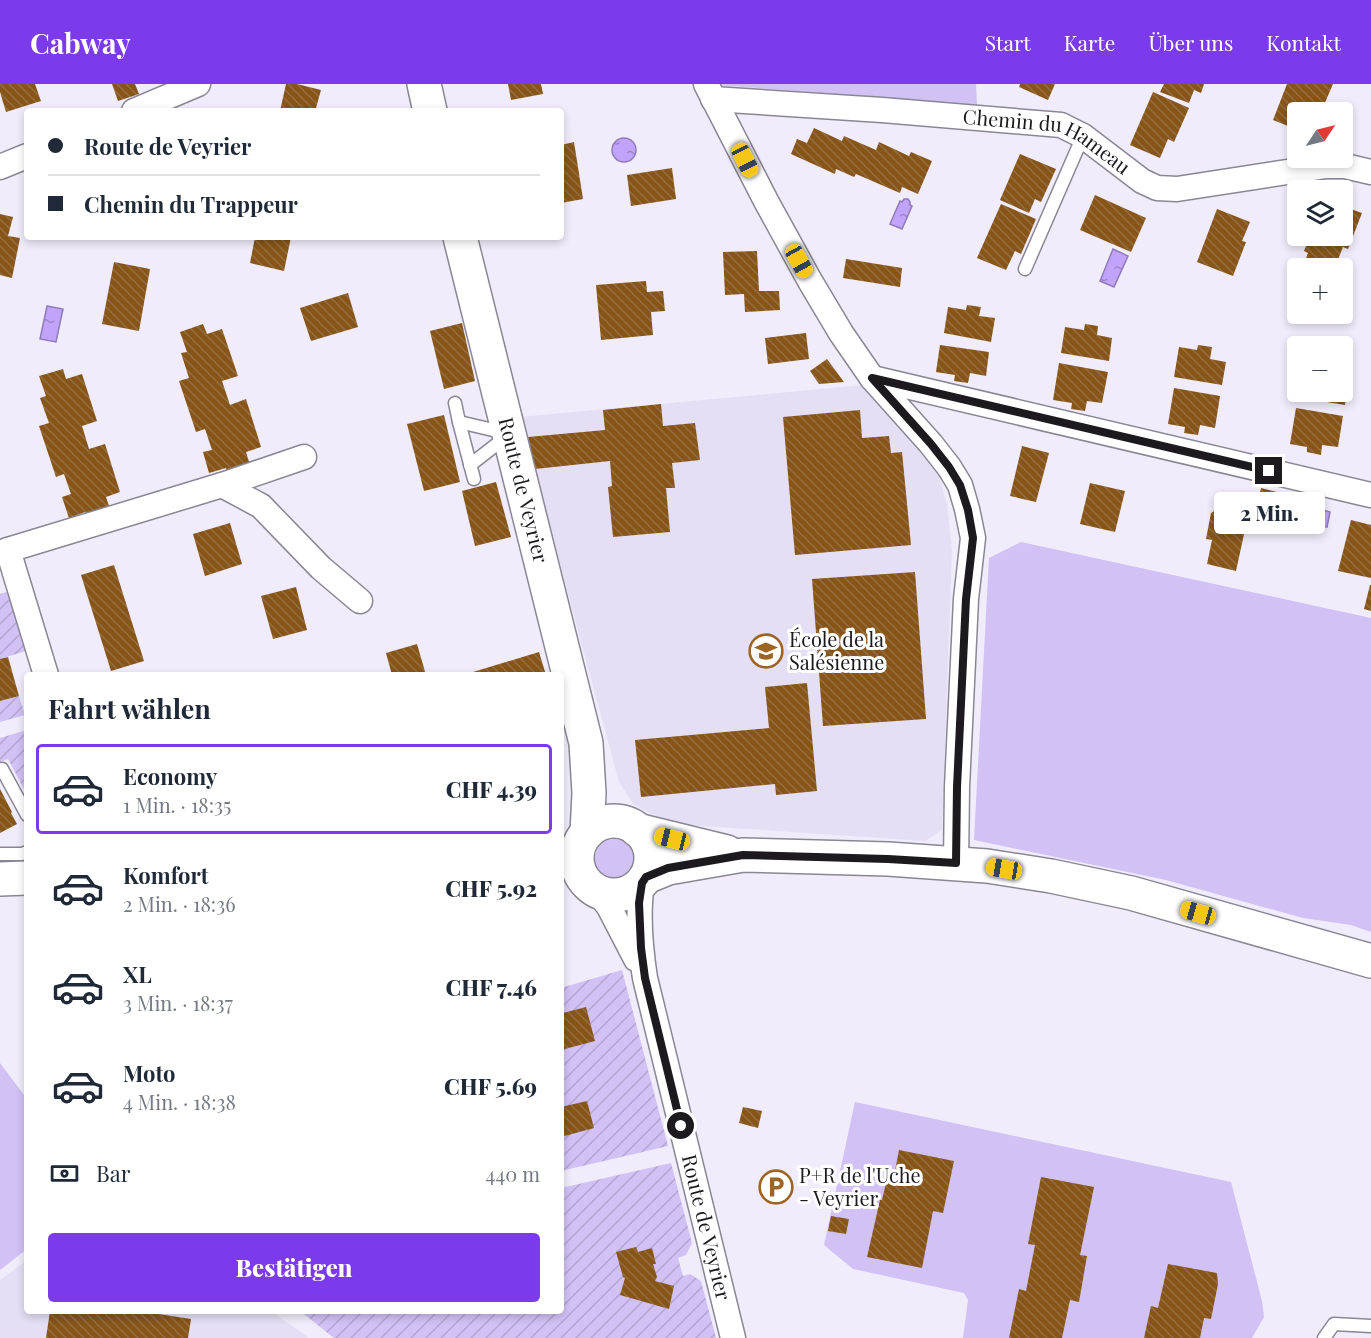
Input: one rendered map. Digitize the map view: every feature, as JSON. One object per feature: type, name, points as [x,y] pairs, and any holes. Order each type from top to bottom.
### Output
[{"type":"street","points":[[141,108],[198,84]]},
{"type":"street","points":[[424,84],[428,108]]},
{"type":"street","points":[[709,91],[766,201],[841,333],[872,378],[949,467],[960,485],[968,510],[973,538],[966,599],[957,787],[956,863]]},
{"type":"street","name":"Chemin du Hameau","points":[[709,91],[882,110],[1061,125],[1083,136],[1142,181],[1157,188],[1177,189],[1326,166],[1345,166],[1371,171]]},
{"type":"street","points":[[0,167],[24,157]]},
{"type":"street","name":"Route de Veyrier","points":[[461,240],[586,743],[589,793],[577,841]]},
{"type":"street","points":[[872,378],[1371,495]]},
{"type":"street","points":[[45,672],[4,552],[222,485],[304,457]]},
{"type":"street","points":[[222,485],[261,506],[321,568],[360,601]]},
{"type":"street","name":"Route de Veyrier","points":[[586,743],[608,788],[633,827]]},
{"type":"street","points":[[633,827],[643,836],[650,852],[650,869],[644,880],[635,889],[617,895],[583,884],[577,860],[577,841],[594,827],[612,821],[743,855]]},
{"type":"street","points":[[644,880],[668,868],[743,855],[888,859],[987,866],[1131,893],[1370,962]]},
{"type":"street","points":[[0,879],[24,878]]},
{"type":"street","name":"Route de Veyrier","points":[[644,880],[639,903],[639,921],[645,978],[734,1338]]},
{"type":"street","name":"Route de Veyrier","points":[[583,884],[609,907],[645,978]]},
{"type":"lane","points":[[1025,269],[1083,136]]},
{"type":"lane","points":[[455,403],[474,478]]},
{"type":"lane","points":[[459,422],[510,434]]},
{"type":"lane","points":[[470,465],[510,434]]},
{"type":"lane","points":[[2,769],[24,809]]},
{"type":"lane","points":[[0,854],[24,853]]},
{"type":"lane","points":[[1324,1338],[1334,1324],[1371,1326]]},
{"type":"shaded area","points":[[976,84],[977,105],[717,85]]},
{"type":"shaded area","name":"École de la Salésienne","points":[[863,385],[937,470],[947,504],[952,550],[942,830],[925,841],[673,824],[634,805],[619,782],[520,417]]},
{"type":"shaded area","points":[[1021,542],[1371,618],[1371,932],[1351,925],[1303,918],[1166,880],[974,840],[989,558]]},
{"type":"shaded area","points":[[10,591],[29,650],[0,659],[0,594]]},
{"type":"shaded area","points":[[19,696],[24,715],[0,722],[0,701]]},
{"type":"shaded area","points":[[24,731],[24,789],[8,759],[0,762],[0,738]]},
{"type":"shaded area","points":[[615,839],[629,845],[635,859],[629,873],[615,879],[601,873],[595,859],[601,845]]},
{"type":"shaded area","points":[[622,970],[668,1146],[564,1170],[564,987]]},
{"type":"shaded area","points":[[0,1063],[24,1095],[24,1251],[0,1270]]},
{"type":"shaded area","points":[[855,1102],[1231,1182],[1262,1301],[1264,1317],[1252,1338],[963,1338],[968,1300],[964,1293],[853,1269],[824,1245]]},
{"type":"shaded area","points":[[671,1163],[692,1243],[686,1255],[678,1258],[683,1276],[690,1274],[701,1281],[716,1338],[334,1338],[304,1314],[564,1314],[564,1187]]},
{"type":"shaded area","points":[[24,1262],[24,1314],[275,1314],[309,1338],[0,1338],[0,1280]]},
{"type":"water","points":[[624,138],[633,141],[636,150],[633,159],[624,162],[615,159],[612,150],[615,141]]},
{"type":"water","points":[[908,199],[912,206],[902,229],[890,224],[900,201]]},
{"type":"water","points":[[1113,249],[1128,256],[1114,287],[1100,281]]},
{"type":"water","points":[[47,306],[63,309],[56,342],[40,339]]},
{"type":"water","points":[[1298,503],[1330,512],[1327,527],[1294,519]]},
{"type":"building","points":[[0,84],[35,84],[41,101],[6,112]]},
{"type":"building","points":[[112,84],[135,84],[139,94],[118,101]]},
{"type":"building","points":[[286,84],[297,84],[321,90],[316,108],[281,108]]},
{"type":"building","points":[[508,84],[541,84],[543,94],[511,100]]},
{"type":"building","points":[[1020,84],[1055,84],[1048,100],[1019,87]]},
{"type":"building","points":[[1164,84],[1204,84],[1201,93],[1194,90],[1189,103],[1160,92]]},
{"type":"building","points":[[1287,84],[1333,84],[1325,102],[1287,102],[1287,126],[1273,120]]},
{"type":"building","points":[[1153,92],[1189,108],[1174,142],[1168,139],[1160,158],[1130,145]]},
{"type":"building","points":[[814,128],[842,141],[844,136],[876,150],[879,142],[909,156],[911,152],[932,161],[918,194],[902,187],[900,193],[856,174],[854,177],[836,169],[835,174],[791,154],[797,139],[807,143]]},
{"type":"building","points":[[574,142],[583,199],[564,202],[564,144]]},
{"type":"building","points":[[1020,154],[1056,169],[1041,202],[1035,199],[1029,213],[1000,200]]},
{"type":"building","points":[[672,168],[676,199],[631,206],[627,175]]},
{"type":"building","points":[[1095,195],[1146,218],[1131,252],[1080,230]]},
{"type":"building","points":[[1001,204],[1036,219],[1021,254],[1015,251],[1006,270],[977,258]]},
{"type":"building","points":[[1217,209],[1250,222],[1242,241],[1246,242],[1233,276],[1197,262]]},
{"type":"building","points":[[1353,210],[1362,213],[1353,236]]},
{"type":"building","points":[[0,214],[13,217],[8,236],[20,238],[12,278],[0,275]]},
{"type":"building","points":[[254,240],[290,240],[284,271],[250,263]]},
{"type":"building","points":[[1306,246],[1349,246],[1348,249],[1343,247],[1339,258],[1306,258],[1308,253],[1304,251]]},
{"type":"building","points":[[757,251],[759,291],[779,291],[780,310],[745,312],[744,294],[725,295],[723,252]]},
{"type":"building","points":[[846,259],[902,268],[900,287],[843,278]]},
{"type":"building","points":[[114,262],[150,269],[139,331],[102,324]]},
{"type":"building","points":[[646,281],[647,292],[663,291],[665,311],[651,312],[653,335],[601,340],[596,285]]},
{"type":"building","points":[[348,293],[358,327],[311,341],[300,308]]},
{"type":"building","points":[[967,305],[981,307],[979,316],[995,318],[991,342],[944,333],[948,307],[966,310]]},
{"type":"building","points":[[462,323],[475,381],[444,389],[430,331]]},
{"type":"building","points":[[203,324],[207,334],[222,329],[238,376],[222,381],[230,405],[246,399],[261,447],[246,452],[250,465],[227,472],[226,468],[209,473],[203,452],[212,450],[205,429],[196,432],[179,381],[189,378],[181,353],[187,352],[180,332]]},
{"type":"building","points":[[1085,324],[1098,326],[1097,335],[1112,338],[1109,361],[1061,353],[1065,327],[1084,330]]},
{"type":"building","points":[[806,333],[809,359],[768,364],[765,338]]},
{"type":"building","points":[[940,345],[989,352],[986,376],[970,373],[968,383],[954,381],[955,375],[936,372]]},
{"type":"building","points":[[1198,345],[1212,347],[1210,359],[1226,362],[1222,385],[1174,377],[1179,347],[1197,350]]},
{"type":"building","points":[[827,359],[844,382],[819,384],[810,371]]},
{"type":"building","points":[[1059,363],[1108,372],[1102,403],[1087,401],[1085,411],[1071,409],[1072,403],[1053,400]]},
{"type":"building","points":[[63,369],[66,379],[82,374],[97,421],[82,426],[89,449],[105,444],[120,492],[106,497],[110,509],[86,517],[85,512],[69,518],[62,497],[71,494],[64,474],[56,477],[39,426],[49,423],[40,398],[46,396],[39,376]]},
{"type":"building","points":[[1174,388],[1220,396],[1215,428],[1200,425],[1198,435],[1184,433],[1185,427],[1168,424]]},
{"type":"building","points":[[1327,402],[1345,402],[1345,405]]},
{"type":"building","points":[[661,404],[663,426],[695,423],[700,460],[672,463],[675,488],[666,488],[670,532],[613,537],[608,487],[612,486],[610,461],[535,469],[528,437],[605,430],[603,410]]},
{"type":"building","points":[[1296,408],[1343,416],[1338,447],[1322,445],[1321,455],[1307,452],[1307,447],[1290,444]]},
{"type":"building","points":[[860,410],[862,438],[889,436],[891,453],[902,452],[911,545],[795,555],[783,417]]},
{"type":"building","points":[[444,415],[460,482],[424,491],[407,424]]},
{"type":"building","points":[[1022,446],[1049,453],[1036,502],[1010,496]]},
{"type":"building","points":[[496,482],[511,537],[475,546],[462,491]]},
{"type":"building","points":[[1090,483],[1125,491],[1115,532],[1080,524]]},
{"type":"building","points":[[1261,488],[1281,493],[1274,523],[1255,518],[1253,527],[1246,525],[1236,571],[1207,564],[1212,540],[1206,539],[1211,513],[1219,508],[1223,494],[1258,502]]},
{"type":"building","points":[[1351,520],[1371,525],[1371,578],[1338,571]]},
{"type":"building","points":[[230,523],[242,564],[205,576],[193,534]]},
{"type":"building","points":[[114,565],[144,661],[111,671],[81,575]]},
{"type":"building","points":[[915,572],[926,719],[823,726],[812,579]]},
{"type":"building","points":[[1371,585],[1371,611],[1364,609]]},
{"type":"building","points":[[296,587],[307,630],[273,639],[261,596]]},
{"type":"building","points":[[417,644],[425,672],[391,672],[386,653]]},
{"type":"building","points":[[539,652],[545,672],[473,672]]},
{"type":"building","points":[[8,657],[19,696],[0,701],[0,659]]},
{"type":"building","points":[[807,683],[817,791],[776,795],[775,784],[641,797],[635,740],[769,728],[765,687]]},
{"type":"building","points":[[0,789],[17,824],[0,833]]},
{"type":"building","points":[[586,1007],[595,1041],[564,1049],[564,1013]]},
{"type":"building","points":[[587,1101],[594,1128],[564,1136],[564,1106]]},
{"type":"building","points":[[743,1107],[762,1111],[758,1128],[739,1123]]},
{"type":"building","points":[[899,1150],[954,1161],[943,1213],[933,1211],[922,1268],[867,1257],[880,1200],[882,1200],[887,1179],[893,1181]]},
{"type":"building","points":[[1041,1177],[1094,1187],[1080,1255],[1087,1256],[1079,1302],[1070,1300],[1062,1338],[1009,1338],[1019,1289],[1026,1291],[1035,1245],[1028,1244]]},
{"type":"building","points":[[831,1216],[849,1219],[846,1234],[828,1231]]},
{"type":"building","points":[[636,1247],[638,1252],[652,1248],[656,1264],[653,1264],[657,1277],[655,1281],[674,1286],[669,1309],[620,1295],[625,1278],[616,1252]]},
{"type":"building","points":[[1168,1264],[1217,1273],[1218,1284],[1211,1319],[1204,1318],[1200,1338],[1144,1338],[1151,1306],[1158,1308]]},
{"type":"building","points":[[50,1314],[158,1314],[191,1319],[188,1338],[46,1338]]},
{"type":"place","name":"École de la Salésienne","points":[[766,651]]},
{"type":"place","name":"P+R de l'Uche - Veyrier","points":[[776,1187]]},
{"type":"route","points":[[681,1126],[645,978],[639,903],[642,883],[646,877],[668,868],[743,855],[956,863],[957,787],[966,599],[973,538],[968,510],[960,485],[949,467],[872,378],[1269,471]]}]
